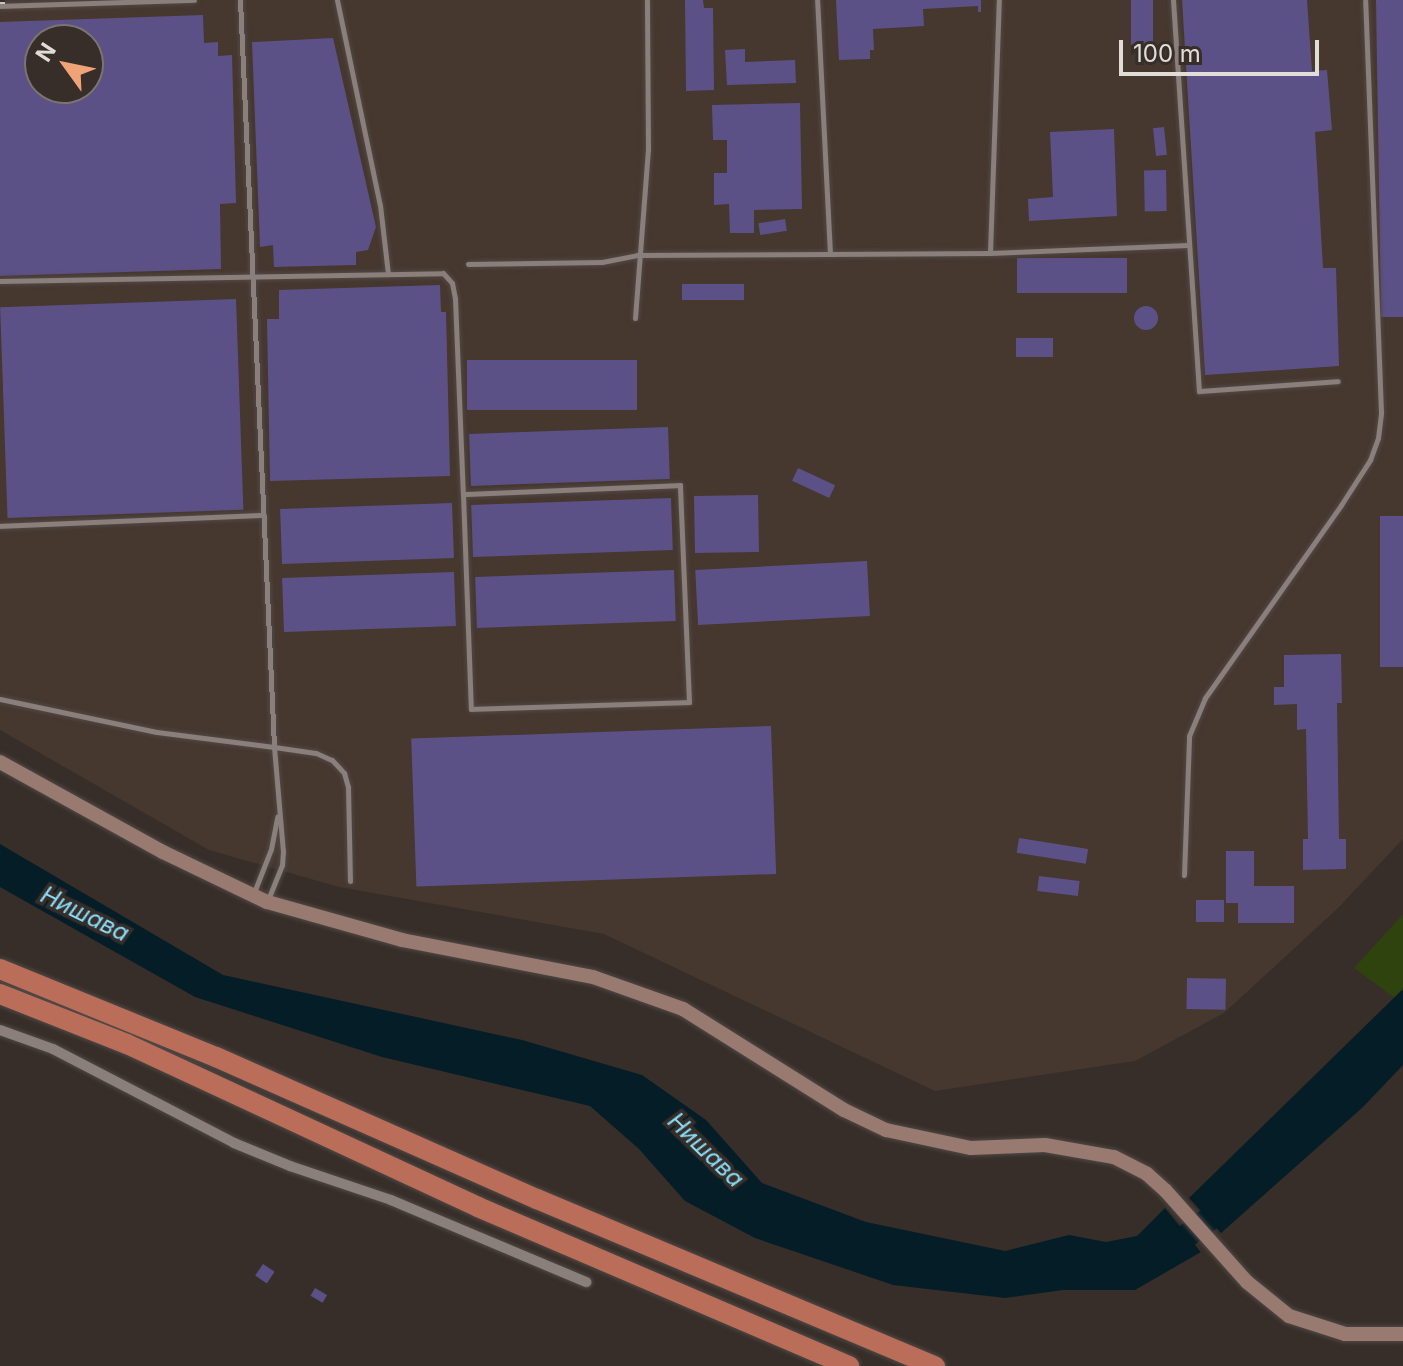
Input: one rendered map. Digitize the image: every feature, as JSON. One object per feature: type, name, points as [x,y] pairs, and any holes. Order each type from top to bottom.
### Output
[{"type":"highway","points":[[0,969],[216,1057],[537,1199],[935,1366]]},
{"type":"highway","points":[[0,994],[127,1044],[506,1220],[849,1366]]},
{"type":"main road","points":[[0,762],[163,852],[267,902],[402,940],[570,971],[638,991],[703,1021],[844,1110],[910,1137],[971,1148],[1045,1145],[1114,1157],[1147,1174],[1183,1207],[1247,1282],[1273,1306],[1306,1324],[1368,1337],[1403,1334]]},
{"type":"street","points":[[0,1030],[53,1049],[234,1143],[304,1172],[391,1200],[586,1282]]},
{"type":"lane","points":[[0,6],[194,0]]},
{"type":"lane","points":[[240,0],[282,865],[267,902]]},
{"type":"lane","points":[[337,0],[380,205],[388,274]]},
{"type":"lane","points":[[635,318],[637,255],[645,217],[648,150],[647,0]]},
{"type":"lane","points":[[817,0],[830,254]]},
{"type":"lane","points":[[990,253],[999,0]]},
{"type":"lane","points":[[1173,0],[1199,391],[1338,381]]},
{"type":"lane","points":[[1184,875],[1189,736],[1205,698],[1341,505],[1370,460],[1378,438],[1381,412],[1365,0]]},
{"type":"lane","points":[[468,264],[602,262],[637,255],[990,253],[1188,245]]},
{"type":"lane","points":[[0,281],[443,273],[452,283],[471,709],[689,702],[680,485],[463,494]]},
{"type":"lane","points":[[0,526],[264,515]]},
{"type":"lane","points":[[0,699],[157,732],[316,753],[332,760],[344,773],[348,787],[350,881]]},
{"type":"lane","points":[[252,895],[271,849],[278,812]]},
{"type":"shaded area","points":[[0,0],[1403,0],[1403,839],[1338,908],[1224,1013],[1135,1061],[935,1091],[604,934],[339,887],[209,850],[0,730]]},
{"type":"green space","points":[[1403,914],[1403,1004],[1354,968]]},
{"type":"water","points":[[0,844],[223,975],[522,1040],[642,1075],[706,1120],[762,1183],[866,1222],[1005,1251],[1069,1235],[1106,1242],[1137,1236],[1165,1208],[1201,1252],[1135,1290],[1063,1290],[1005,1298],[893,1285],[755,1238],[685,1201],[639,1149],[590,1106],[382,1057],[195,997],[0,887]]},
{"type":"water","points":[[1403,989],[1403,1065],[1363,1107],[1221,1233],[1189,1198]]},
{"type":"pier","points":[[1163,1204],[1168,1205],[1204,1249],[1203,1255]]},
{"type":"building","points":[[685,0],[703,0],[704,8],[713,8],[714,90],[686,91]]},
{"type":"building","points":[[836,0],[981,0],[981,12],[978,12],[978,6],[923,9],[924,26],[873,29],[874,50],[870,50],[870,59],[839,60]]},
{"type":"building","points":[[1131,0],[1153,0],[1153,45],[1131,45]]},
{"type":"building","points":[[1182,0],[1307,0],[1312,71],[1327,70],[1332,130],[1315,132],[1323,268],[1336,268],[1339,366],[1205,375]]},
{"type":"building","points":[[1376,0],[1403,0],[1403,317],[1381,317]]},
{"type":"building","points":[[203,15],[204,43],[218,42],[218,56],[232,55],[236,203],[220,204],[221,269],[0,276],[0,22]]},
{"type":"building","points":[[333,38],[376,227],[368,250],[356,252],[356,265],[274,267],[273,245],[260,247],[252,42]]},
{"type":"building","points":[[745,49],[745,62],[795,60],[796,83],[727,85],[725,50]]},
{"type":"building","points":[[800,103],[802,209],[754,210],[754,233],[730,233],[729,204],[714,205],[714,173],[727,173],[727,140],[713,140],[712,105]]},
{"type":"building","points":[[1164,127],[1167,155],[1156,156],[1153,128]]},
{"type":"building","points":[[1114,129],[1117,216],[1029,221],[1028,199],[1053,197],[1050,132]]},
{"type":"building","points":[[1144,170],[1166,170],[1167,211],[1145,211]]},
{"type":"building","points":[[785,219],[787,231],[760,235],[758,223]]},
{"type":"building","points":[[1017,258],[1127,258],[1127,293],[1017,293]]},
{"type":"building","points":[[682,284],[744,284],[744,300],[682,300]]},
{"type":"building","points":[[440,285],[441,312],[446,312],[450,476],[270,481],[267,319],[279,319],[279,290]]},
{"type":"building","points":[[236,299],[243,510],[8,518],[0,307]]},
{"type":"building","points":[[1146,306],[1155,309],[1158,318],[1155,327],[1146,330],[1137,327],[1134,318],[1137,309]]},
{"type":"building","points":[[1016,338],[1053,338],[1053,357],[1016,357]]},
{"type":"building","points":[[467,360],[637,360],[637,410],[467,410]]},
{"type":"building","points":[[668,427],[670,479],[471,486],[469,434]]},
{"type":"building","points":[[798,468],[835,485],[829,498],[792,481]]},
{"type":"building","points":[[758,495],[759,552],[695,553],[694,496]]},
{"type":"building","points":[[671,498],[673,550],[473,557],[471,505]]},
{"type":"building","points":[[452,503],[454,558],[282,564],[280,509]]},
{"type":"building","points":[[1380,516],[1403,516],[1403,667],[1380,667]]},
{"type":"building","points":[[867,561],[870,616],[698,625],[695,570]]},
{"type":"building","points":[[674,570],[676,621],[477,628],[475,577]]},
{"type":"building","points":[[454,572],[456,626],[284,632],[282,578]]},
{"type":"building","points":[[1341,654],[1342,703],[1337,703],[1339,839],[1346,839],[1346,869],[1303,870],[1303,839],[1308,839],[1306,729],[1297,730],[1297,704],[1274,705],[1274,687],[1284,687],[1284,655]]},
{"type":"building","points":[[771,726],[776,874],[416,886],[411,739]]},
{"type":"building","points":[[1019,838],[1088,849],[1086,864],[1017,853]]},
{"type":"building","points":[[1226,851],[1254,851],[1254,886],[1294,886],[1294,923],[1238,923],[1238,903],[1226,903]]},
{"type":"building","points":[[1039,876],[1080,881],[1078,896],[1037,891]]},
{"type":"building","points":[[1196,900],[1224,900],[1224,922],[1196,922]]},
{"type":"building","points":[[1187,978],[1226,979],[1225,1010],[1186,1009]]},
{"type":"building","points":[[263,1264],[275,1272],[267,1283],[255,1276]]},
{"type":"building","points":[[315,1288],[327,1295],[323,1303],[311,1296]]},
{"type":"waterway","name":"Нишава","points":[[1162,1254],[1235,1200]]},
{"type":"railway","points":[[0,0],[5,0]]}]
